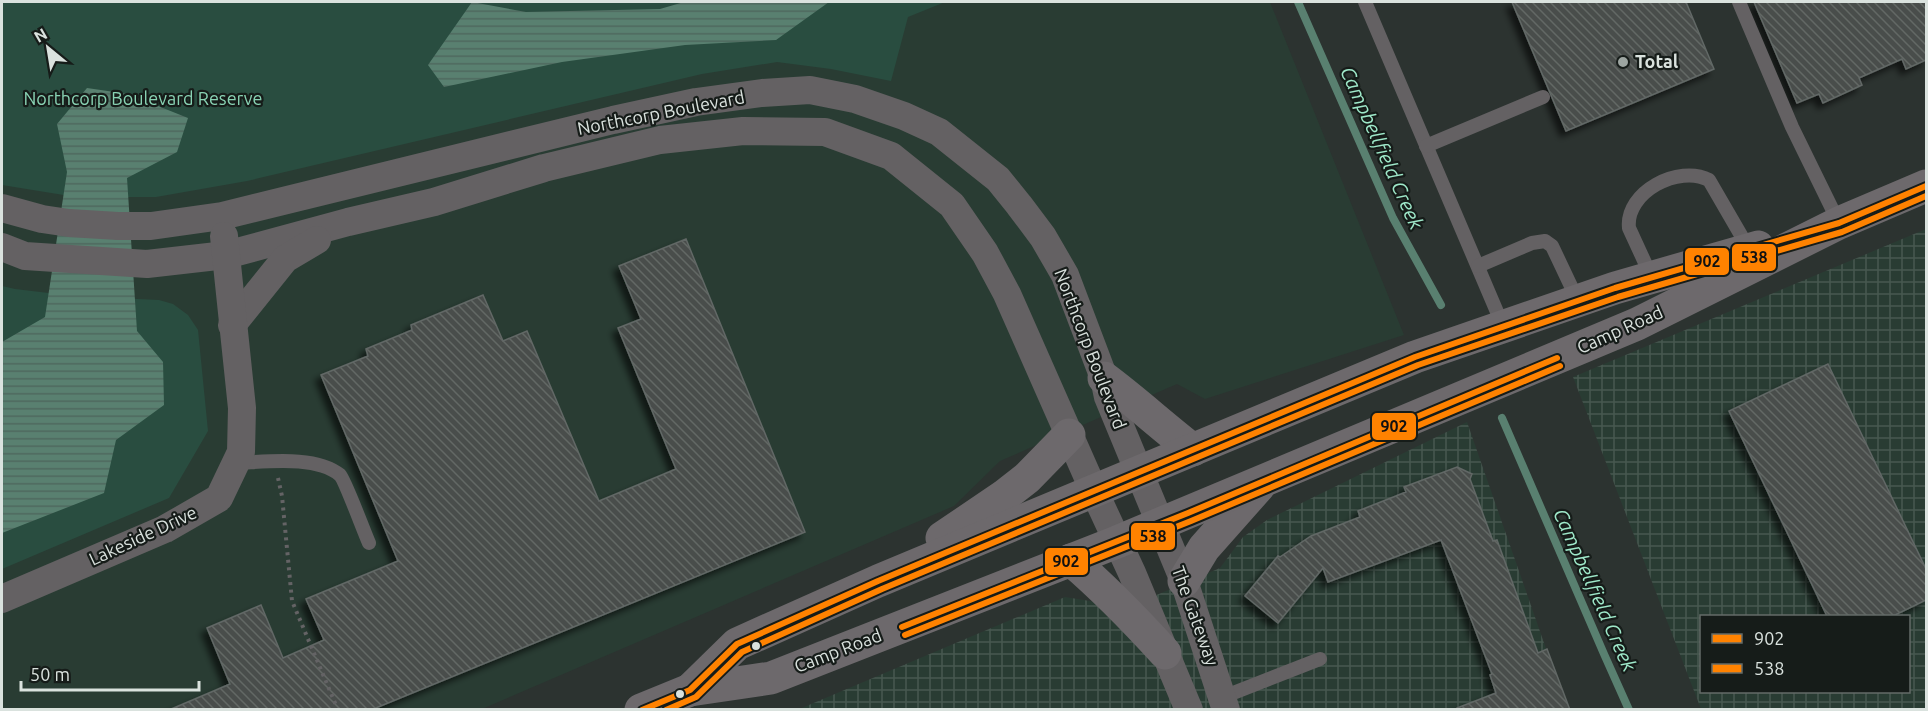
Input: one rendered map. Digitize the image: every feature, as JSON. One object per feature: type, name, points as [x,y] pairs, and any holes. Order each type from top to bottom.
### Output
[{"type":"main road","name":"Camp Road","points":[[641,710],[696,700],[771,678],[1118,542],[1637,324],[1839,223],[1926,186]]},
{"type":"main road","name":"Camp Road","points":[[696,700],[737,644],[878,581],[1415,357],[1578,301],[1839,223]]},
{"type":"main road","points":[[1104,378],[1133,399],[1160,425],[1193,450]]},
{"type":"main road","points":[[878,581],[1004,496],[1027,478],[1069,435]]},
{"type":"main road","points":[[1184,581],[1204,548],[1262,483]]},
{"type":"main road","points":[[1071,560],[1133,617],[1165,653]]},
{"type":"street","name":"Northcorp Boulevard","points":[[13,251],[147,264],[226,255],[348,222],[434,202],[613,120],[696,102],[762,93],[810,90],[855,99],[904,116],[939,132],[998,178],[1042,237],[1065,275],[1104,378],[1108,397],[1159,524]]},
{"type":"street","name":"Northcorp Boulevard","points":[[2,208],[69,224],[151,226],[222,216],[541,153],[742,131],[825,132],[891,156],[952,205],[985,253],[1007,294],[1118,542]]},
{"type":"street","name":"Lakeside Drive","points":[[2,599],[165,529],[219,498],[241,452],[242,408],[222,216]]},
{"type":"street","points":[[232,325],[285,259],[348,222]]},
{"type":"street","name":"The Gateway","points":[[1159,524],[1184,581],[1225,703]]},
{"type":"street","points":[[1118,542],[1189,710]]},
{"type":"lane","points":[[1365,2],[1503,326]]},
{"type":"lane","points":[[1740,2],[1792,127],[1839,223]]},
{"type":"lane","points":[[1426,146],[1543,97]]},
{"type":"lane","points":[[1652,278],[1629,228],[1628,219],[1640,196],[1656,185],[1674,178],[1688,175],[1709,180],[1749,249]]},
{"type":"lane","points":[[1478,266],[1532,243],[1545,241],[1552,246],[1578,301]]},
{"type":"lane","points":[[236,463],[318,463],[341,476],[369,543]]},
{"type":"lane","points":[[1225,703],[1320,659]]},
{"type":"path","points":[[274,462],[282,496],[292,601],[338,710]]},
{"type":"shaded area","points":[[2,2],[1270,2],[1404,335],[1205,399],[1177,384],[1000,461],[954,506],[482,709],[2,709]]},
{"type":"shaded area","points":[[472,2],[526,12],[660,9],[684,2],[829,2],[776,40],[685,45],[562,62],[444,87],[428,65]]},
{"type":"shaded area","points":[[87,88],[128,94],[188,118],[177,152],[127,178],[137,331],[163,362],[164,405],[116,440],[104,493],[2,533],[2,342],[45,317],[67,172],[57,124]]},
{"type":"shaded area","points":[[1926,229],[1926,709],[1701,709],[1573,377]]},
{"type":"shaded area","points":[[1467,422],[1567,709],[797,710],[1065,597],[1096,602],[1114,613],[1220,568],[1243,537],[1267,520]]},
{"type":"green space","name":"Northcorp Boulevard Reserve","points":[[2,2],[945,2],[908,17],[891,81],[831,69],[777,62],[702,74],[247,181],[156,197],[76,197],[2,185]]},
{"type":"green space","points":[[2,286],[74,296],[159,300],[173,304],[188,315],[198,330],[208,431],[169,498],[2,569]]},
{"type":"building","points":[[1512,2],[1686,2],[1714,69],[1566,131]]},
{"type":"building","points":[[1754,2],[1926,2],[1926,60],[1906,69],[1902,59],[1859,78],[1862,85],[1823,103],[1819,94],[1797,103]]},
{"type":"building","points":[[686,239],[805,532],[371,710],[169,710],[230,684],[207,628],[261,605],[283,658],[324,640],[306,599],[398,561],[321,375],[368,356],[366,349],[412,330],[411,325],[483,295],[503,341],[527,331],[599,501],[676,469],[618,328],[641,319],[619,266]]},
{"type":"building","points":[[1828,364],[1926,569],[1926,600],[1895,615],[1827,615],[1729,411]]},
{"type":"building","points":[[1457,467],[1472,474],[1470,479],[1493,541],[1497,540],[1538,653],[1547,649],[1570,710],[1457,710],[1457,708],[1496,693],[1490,675],[1492,674],[1441,540],[1328,582],[1323,568],[1278,623],[1245,596],[1278,556],[1280,557],[1311,536],[1360,517],[1358,511],[1406,492],[1404,487]]},
{"type":"waterway","name":"Campbellfield Creek","points":[[1298,2],[1393,218],[1441,305]]},
{"type":"waterway","name":"Campbellfield Creek","points":[[1502,418],[1629,710]]},
{"type":"transit line","name":"902","points":[[642,710],[690,690],[737,644],[878,581],[1415,357],[1615,288],[1839,223],[1926,186]]},
{"type":"transit line","name":"538","points":[[666,710],[696,697],[742,652],[882,589],[1418,365],[1618,297],[1842,232],[1926,196]]},
{"type":"transit line","name":"902","points":[[902,627],[1188,513],[1557,358]]},
{"type":"transit line","name":"538","points":[[905,635],[1191,521],[1560,366]]},
{"type":"place","name":"Total","points":[[1623,62]]}]
